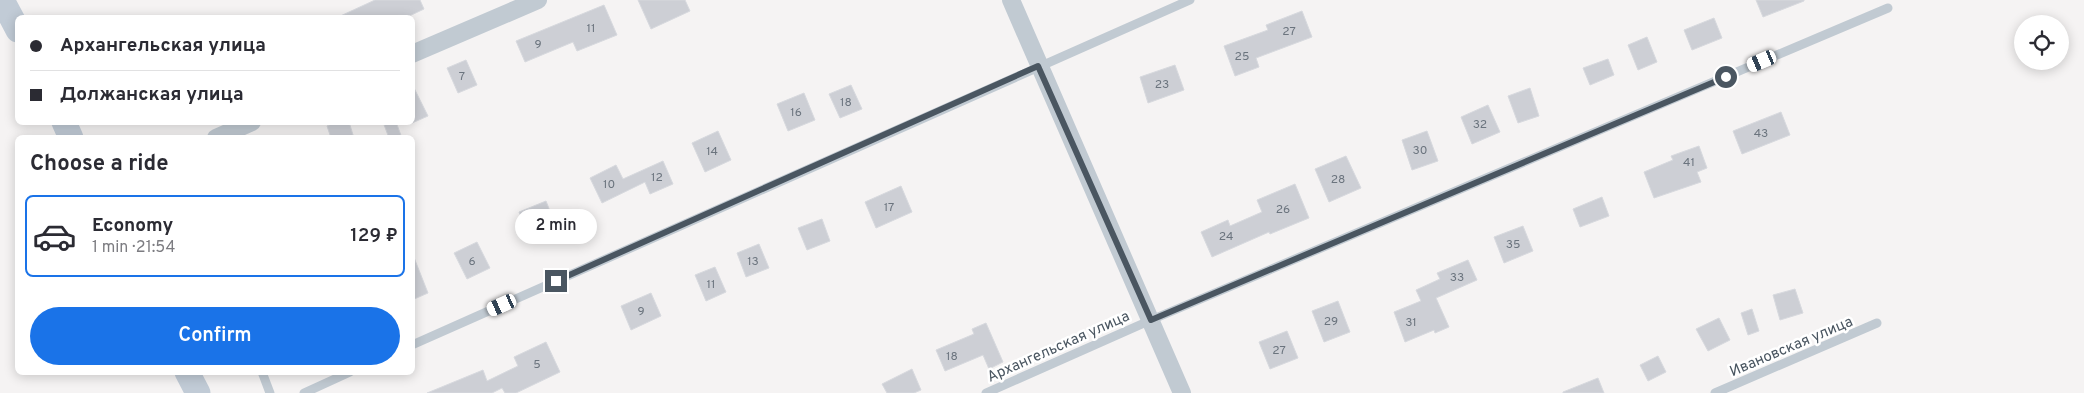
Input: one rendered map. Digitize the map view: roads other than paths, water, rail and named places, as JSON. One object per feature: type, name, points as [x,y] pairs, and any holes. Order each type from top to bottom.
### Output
[{"type":"main road","points":[[2,0],[15,24]]},
{"type":"main road","points":[[189,375],[198,393]]},
{"type":"street","points":[[415,53],[538,0]]},
{"type":"street","points":[[1010,0],[1182,393]]},
{"type":"street","points":[[223,135],[245,125]]},
{"type":"lane","points":[[415,344],[1190,0]]},
{"type":"lane","name":"Архангельская улица","points":[[986,393],[1151,320],[1888,8]]},
{"type":"lane","name":"Ивановская улица","points":[[1715,393],[1877,324]]},
{"type":"lane","points":[[263,375],[270,393]]},
{"type":"lane","points":[[304,393],[343,375]]}]
